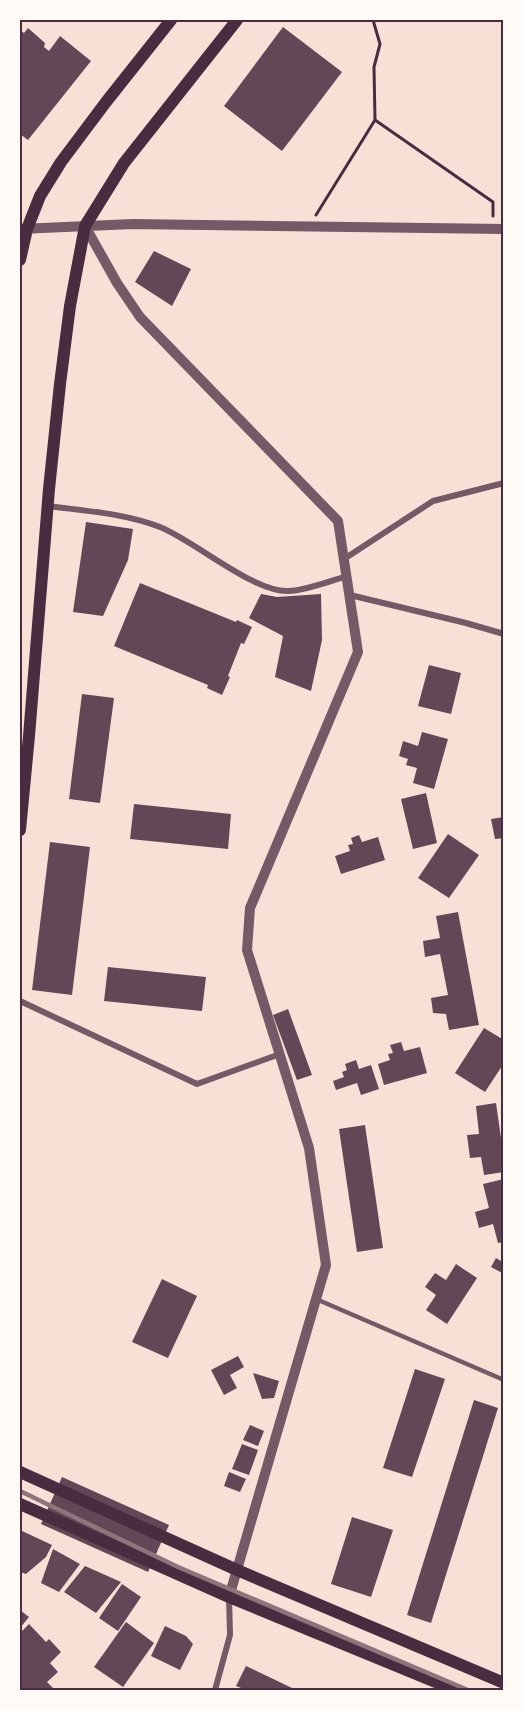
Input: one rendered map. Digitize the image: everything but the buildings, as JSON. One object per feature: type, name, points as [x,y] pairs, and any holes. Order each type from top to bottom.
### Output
[{"type":"main road","points":[[20,260],[23,229],[61,162],[171,20]]},
{"type":"main road","points":[[20,830],[47,506],[70,306],[85,226],[124,163],[237,20]]},
{"type":"main road","points":[[20,1472],[237,1570],[504,1683]]},
{"type":"main road","points":[[20,1504],[228,1597],[455,1690]]},
{"type":"street","points":[[23,229],[134,224],[498,229]]},
{"type":"street","points":[[85,226],[117,283],[140,316],[338,521],[358,652],[250,908],[247,950],[309,1148],[327,1265],[228,1597],[230,1635],[215,1690]]},
{"type":"street","points":[[344,559],[433,501],[504,483]]},
{"type":"street","points":[[47,506],[122,516],[162,528],[250,579],[274,590],[290,591],[347,576]]},
{"type":"street","points":[[350,594],[504,634]]},
{"type":"street","points":[[20,1001],[197,1084],[280,1054]]},
{"type":"lane","points":[[316,1299],[504,1380]]},
{"type":"path","points":[[309,226],[375,120],[374,67],[380,44],[373,20]]},
{"type":"path","points":[[375,120],[493,202],[498,229]]},
{"type":"railway","points":[[20,1491],[178,1567],[468,1690]]}]
